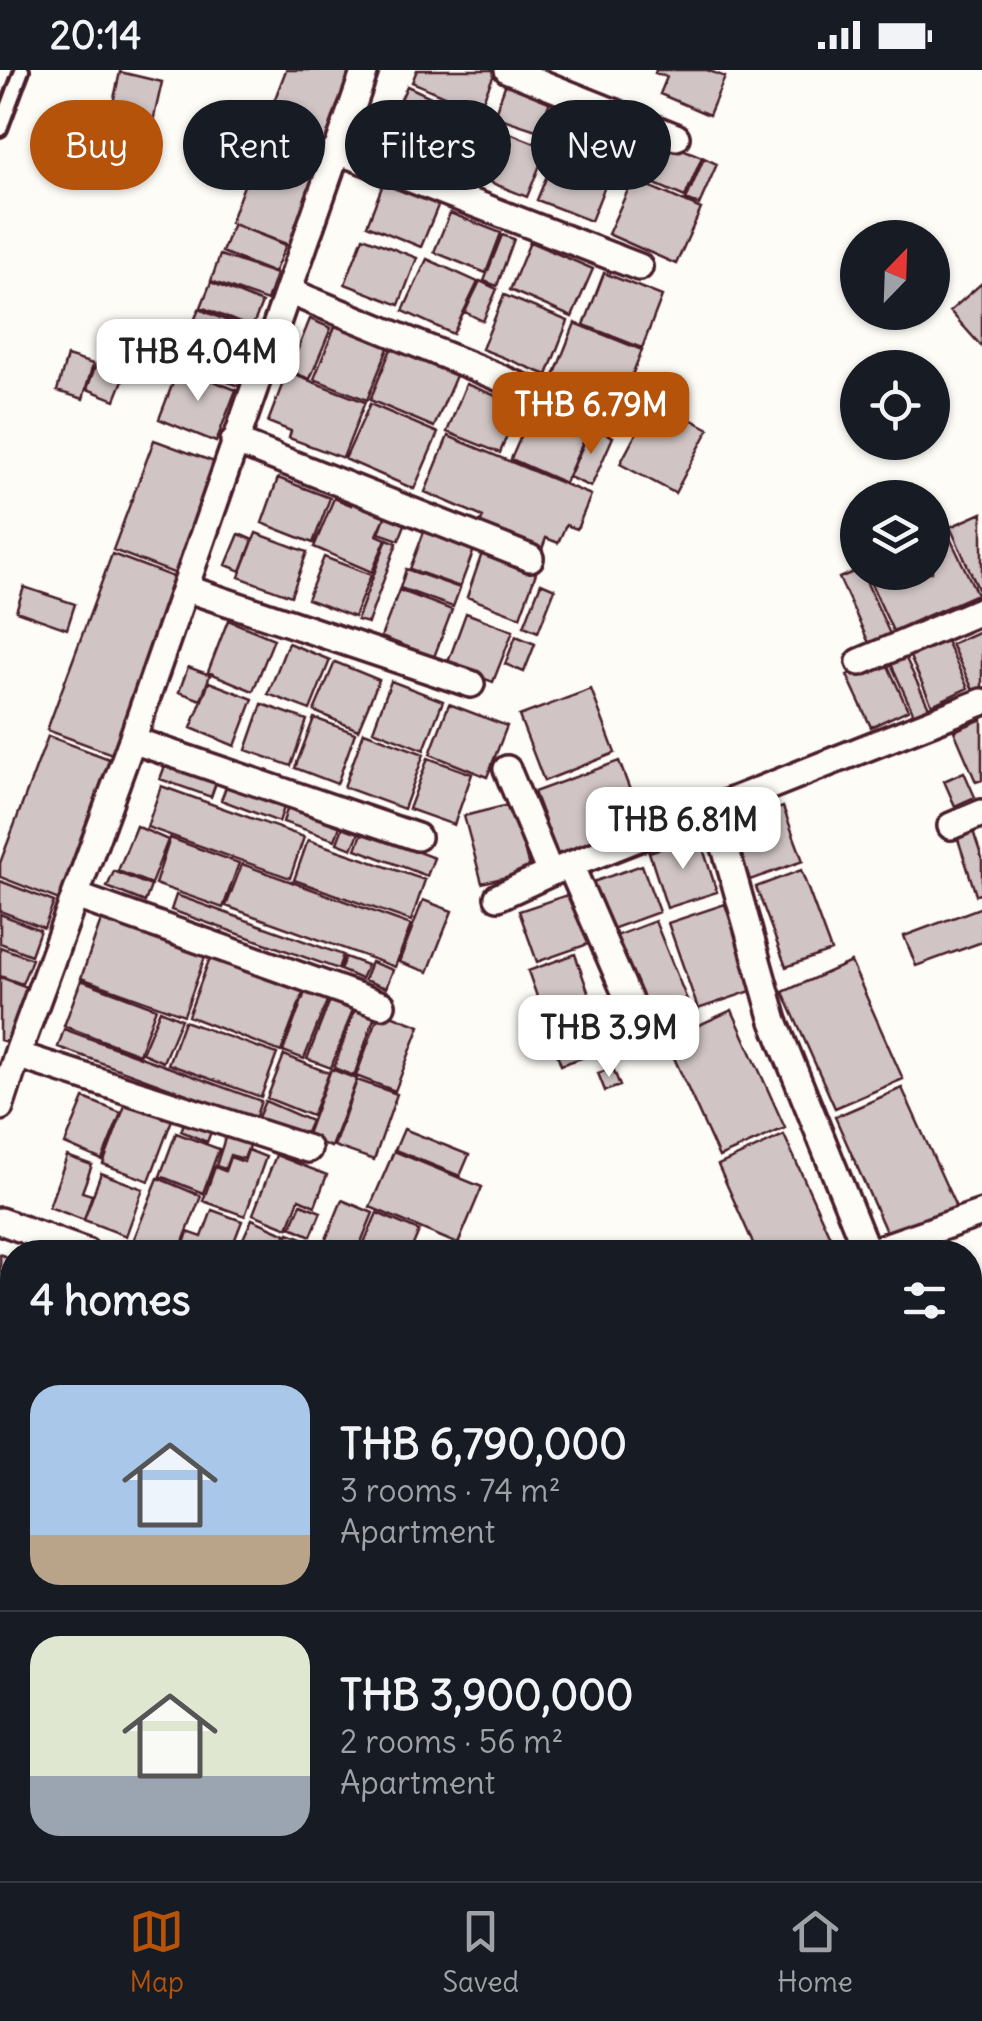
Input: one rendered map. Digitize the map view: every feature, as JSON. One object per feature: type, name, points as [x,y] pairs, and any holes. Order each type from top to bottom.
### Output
[{"type":"street","points":[[0,1108],[365,70]]},
{"type":"street","points":[[508,70],[676,138]]},
{"type":"street","points":[[336,150],[639,267]]},
{"type":"street","points":[[288,292],[583,412]]},
{"type":"street","points":[[234,441],[530,558]]},
{"type":"street","points":[[186,588],[471,684]]},
{"type":"street","points":[[860,662],[982,610]]},
{"type":"street","points":[[498,897],[982,702]]},
{"type":"street","points":[[132,740],[417,837]]},
{"type":"street","points":[[506,769],[647,1042]]},
{"type":"street","points":[[714,808],[774,1021],[864,1240]]},
{"type":"street","points":[[951,826],[982,813]]},
{"type":"street","points":[[76,896],[382,1005]]},
{"type":"street","points":[[17,1055],[308,1150]]},
{"type":"street","points":[[903,1240],[982,1212]]},
{"type":"street","points":[[0,1222],[52,1240]]},
{"type":"lane","points":[[0,129],[22,70]]},
{"type":"building","points":[[286,70],[358,70],[329,146],[325,144],[325,100],[274,100]]},
{"type":"building","points":[[417,70],[496,70],[483,100],[453,100],[412,82]]},
{"type":"building","points":[[707,70],[725,77],[709,115],[660,94],[667,77],[655,73]]},
{"type":"building","points":[[120,72],[162,82],[158,100],[114,100]]},
{"type":"building","points":[[507,80],[552,96],[551,100],[531,100],[531,128],[511,122],[511,100],[500,100]]},
{"type":"building","points":[[407,86],[437,100],[401,100]]},
{"type":"building","points":[[511,133],[531,142],[531,187],[527,197],[510,190]]},
{"type":"building","points":[[671,144],[702,157],[685,197],[669,190]]},
{"type":"building","points":[[704,158],[717,164],[699,205],[686,200]]},
{"type":"building","points":[[242,190],[313,190],[292,246],[230,223]]},
{"type":"building","points":[[381,190],[412,190],[440,201],[421,247],[367,225]]},
{"type":"building","points":[[541,190],[603,190],[591,221],[537,200]]},
{"type":"building","points":[[628,190],[658,190],[701,209],[676,264],[608,234]]},
{"type":"building","points":[[450,213],[501,233],[486,273],[434,252]]},
{"type":"building","points":[[233,224],[286,245],[274,273],[222,252]]},
{"type":"building","points":[[502,235],[514,239],[497,286],[484,281]]},
{"type":"building","points":[[363,237],[417,258],[399,305],[345,284]]},
{"type":"building","points":[[530,242],[593,269],[572,317],[510,290]]},
{"type":"building","points":[[220,255],[276,274],[267,301],[211,281]]},
{"type":"building","points":[[427,259],[478,282],[453,334],[403,311]]},
{"type":"building","points":[[604,273],[662,296],[642,348],[584,325]]},
{"type":"building","points":[[480,281],[497,289],[483,321],[465,312]]},
{"type":"building","points":[[211,282],[262,303],[252,328],[201,307]]},
{"type":"building","points":[[982,283],[982,347],[950,311]]},
{"type":"building","points":[[504,295],[568,321],[547,375],[482,349]]},
{"type":"building","points":[[199,309],[259,334],[243,370],[184,345]]},
{"type":"building","points":[[310,319],[331,328],[310,379],[289,371]]},
{"type":"building","points":[[338,319],[391,341],[367,400],[314,379]]},
{"type":"building","points":[[575,323],[642,350],[621,403],[554,376]]},
{"type":"building","points":[[393,344],[458,371],[434,427],[370,400]]},
{"type":"building","points":[[182,348],[247,372],[241,387],[176,363]]},
{"type":"building","points":[[67,356],[93,364],[83,399],[57,391]]},
{"type":"building","points":[[96,364],[125,375],[115,400],[87,389]]},
{"type":"building","points":[[179,367],[236,390],[216,442],[159,419]]},
{"type":"building","points":[[287,372],[365,402],[343,458],[289,438],[291,431],[268,422]]},
{"type":"building","points":[[466,384],[519,405],[500,453],[447,432]]},
{"type":"building","points":[[537,400],[591,424],[565,483],[511,459]]},
{"type":"building","points":[[654,400],[709,429],[675,493],[620,464]]},
{"type":"building","points":[[370,404],[438,433],[414,489],[345,459]]},
{"type":"building","points":[[591,427],[613,437],[591,487],[569,477]]},
{"type":"building","points":[[448,436],[591,495],[577,529],[566,525],[558,543],[546,538],[541,552],[479,527],[483,517],[425,492]]},
{"type":"building","points":[[154,440],[217,463],[176,574],[113,550]]},
{"type":"building","points":[[278,478],[330,498],[313,543],[262,523]]},
{"type":"building","points":[[334,498],[351,505],[352,500],[386,515],[377,535],[386,539],[372,572],[314,547]]},
{"type":"building","points":[[388,509],[408,517],[399,540],[379,533]]},
{"type":"building","points":[[982,513],[980,593],[950,527]]},
{"type":"building","points":[[425,529],[475,547],[460,587],[410,569]]},
{"type":"building","points":[[256,533],[307,552],[291,596],[239,577]]},
{"type":"building","points":[[239,534],[253,540],[241,571],[226,565]]},
{"type":"building","points":[[950,538],[977,594],[893,631],[874,590],[950,590]]},
{"type":"building","points":[[387,539],[397,543],[368,623],[357,620]]},
{"type":"building","points":[[482,553],[536,573],[520,617],[467,597]]},
{"type":"building","points":[[112,554],[176,578],[112,754],[47,730]]},
{"type":"building","points":[[324,557],[371,575],[354,617],[307,599]]},
{"type":"building","points":[[406,569],[460,588],[453,607],[400,588]]},
{"type":"building","points":[[541,583],[555,589],[538,632],[524,626]]},
{"type":"building","points":[[24,587],[75,604],[67,629],[16,611]]},
{"type":"building","points":[[399,590],[452,610],[434,657],[381,637]]},
{"type":"building","points":[[845,590],[870,590],[890,634],[869,643]]},
{"type":"building","points":[[466,613],[513,631],[493,682],[447,665]]},
{"type":"building","points":[[228,620],[274,639],[253,691],[208,672]]},
{"type":"building","points":[[941,630],[968,688],[932,705],[905,646]]},
{"type":"building","points":[[980,631],[982,693],[976,696],[951,644]]},
{"type":"building","points":[[516,636],[535,644],[524,672],[505,664]]},
{"type":"building","points":[[288,643],[330,660],[310,710],[268,694]]},
{"type":"building","points":[[901,648],[932,714],[917,721],[887,655]]},
{"type":"building","points":[[884,657],[908,710],[871,727],[847,675]]},
{"type":"building","points":[[335,662],[379,680],[358,730],[314,711]]},
{"type":"building","points":[[188,667],[210,675],[201,700],[179,692]]},
{"type":"building","points":[[391,681],[443,701],[424,750],[373,730]]},
{"type":"building","points":[[209,682],[253,699],[235,746],[191,728]]},
{"type":"building","points":[[591,689],[615,753],[544,781],[519,716]]},
{"type":"building","points":[[262,704],[307,720],[291,766],[246,750]]},
{"type":"building","points":[[449,704],[507,726],[487,777],[430,754]]},
{"type":"building","points":[[314,718],[355,733],[337,784],[295,768]]},
{"type":"building","points":[[982,719],[982,780],[976,782],[954,731]]},
{"type":"building","points":[[364,732],[424,754],[404,809],[344,787]]},
{"type":"building","points":[[48,736],[112,760],[59,900],[0,877],[0,863]]},
{"type":"building","points":[[428,758],[472,774],[454,825],[409,809]]},
{"type":"building","points":[[619,761],[645,830],[560,861],[534,792]]},
{"type":"building","points":[[166,763],[217,780],[211,797],[160,779]]},
{"type":"building","points":[[964,772],[975,797],[955,806],[944,781]]},
{"type":"building","points":[[229,779],[286,802],[279,822],[221,800]]},
{"type":"building","points":[[161,786],[304,837],[290,878],[147,827]]},
{"type":"building","points":[[290,800],[343,818],[335,840],[283,822]]},
{"type":"building","points":[[512,804],[530,871],[482,883],[464,816]]},
{"type":"building","points":[[783,807],[803,861],[750,880],[731,825]]},
{"type":"building","points":[[136,826],[168,840],[151,884],[118,871]]},
{"type":"building","points":[[343,827],[359,833],[352,849],[337,843]]},
{"type":"building","points":[[972,828],[982,858],[982,893],[976,895],[956,833]]},
{"type":"building","points":[[363,831],[434,858],[427,876],[356,849]]},
{"type":"building","points":[[699,836],[717,892],[667,908],[649,852]]},
{"type":"building","points":[[170,838],[239,863],[223,908],[155,884]]},
{"type":"building","points":[[308,840],[425,880],[411,921],[294,880]]},
{"type":"building","points":[[242,864],[411,925],[395,967],[226,906]]},
{"type":"building","points":[[642,865],[659,912],[604,932],[587,884]]},
{"type":"building","points":[[801,870],[831,951],[786,967],[756,887]]},
{"type":"building","points":[[114,871],[151,886],[145,902],[107,887]]},
{"type":"building","points":[[0,881],[54,902],[44,928],[0,911]]},
{"type":"building","points":[[576,892],[594,942],[537,962],[519,911]]},
{"type":"building","points":[[176,895],[343,955],[338,969],[171,910]]},
{"type":"building","points":[[423,900],[452,911],[428,972],[399,962]]},
{"type":"building","points":[[725,904],[754,990],[698,1009],[668,923]]},
{"type":"building","points":[[982,907],[982,942],[916,966],[904,936]]},
{"type":"building","points":[[104,912],[208,949],[184,1015],[81,978]]},
{"type":"building","points":[[0,914],[40,930],[31,955],[0,943]]},
{"type":"building","points":[[655,921],[694,1017],[647,1036],[608,939]]},
{"type":"building","points":[[0,947],[32,959],[22,984],[0,976]]},
{"type":"building","points":[[575,954],[608,1049],[561,1065],[528,971]]},
{"type":"building","points":[[211,955],[304,991],[281,1052],[188,1016]]},
{"type":"building","points":[[345,957],[367,965],[361,979],[340,970]]},
{"type":"building","points":[[371,962],[393,970],[386,988],[364,980]]},
{"type":"building","points":[[851,962],[903,1079],[835,1108],[783,992]]},
{"type":"building","points":[[0,977],[30,988],[10,1043],[0,1040]]},
{"type":"building","points":[[81,980],[156,1008],[139,1054],[64,1026]]},
{"type":"building","points":[[307,987],[329,996],[304,1059],[283,1051]]},
{"type":"building","points":[[332,995],[355,1004],[331,1068],[307,1059]]},
{"type":"building","points":[[357,1003],[377,1010],[354,1076],[334,1068]]},
{"type":"building","points":[[160,1010],[181,1019],[163,1062],[142,1053]]},
{"type":"building","points":[[732,1010],[785,1128],[719,1157],[666,1040]]},
{"type":"building","points":[[380,1011],[420,1026],[395,1091],[356,1076]]},
{"type":"building","points":[[184,1021],[277,1054],[261,1097],[168,1064]]},
{"type":"building","points":[[64,1029],[261,1101],[255,1119],[58,1047]]},
{"type":"building","points":[[284,1055],[329,1073],[312,1116],[267,1098]]},
{"type":"building","points":[[613,1068],[620,1086],[605,1091],[598,1073]]},
{"type":"building","points":[[331,1069],[357,1079],[331,1147],[306,1137]]},
{"type":"building","points":[[357,1080],[397,1094],[374,1160],[334,1146]]},
{"type":"building","points":[[902,1088],[956,1207],[888,1236],[835,1117]]},
{"type":"building","points":[[84,1098],[121,1113],[102,1160],[65,1144]]},
{"type":"building","points":[[127,1100],[173,1117],[149,1181],[103,1164]]},
{"type":"building","points":[[265,1101],[311,1121],[303,1139],[257,1120]]},
{"type":"building","points":[[185,1121],[211,1132],[207,1142],[181,1131]]},
{"type":"building","points":[[404,1129],[469,1155],[460,1176],[395,1150]]},
{"type":"building","points":[[176,1133],[219,1149],[203,1193],[160,1176]]},
{"type":"building","points":[[226,1135],[250,1143],[244,1159],[230,1155],[225,1169],[216,1166]]},
{"type":"building","points":[[784,1135],[832,1240],[752,1240],[718,1165]]},
{"type":"building","points":[[248,1150],[266,1157],[245,1216],[203,1201],[215,1167],[225,1171],[230,1157],[244,1162]]},
{"type":"building","points":[[394,1151],[482,1187],[460,1240],[448,1240],[370,1207]]},
{"type":"building","points":[[276,1155],[327,1175],[315,1206],[299,1199],[288,1228],[253,1214]]},
{"type":"building","points":[[67,1156],[92,1165],[82,1192],[92,1195],[84,1220],[49,1207]]},
{"type":"building","points":[[101,1173],[143,1189],[126,1236],[84,1220]]},
{"type":"building","points":[[158,1178],[201,1196],[184,1240],[134,1240]]},
{"type":"building","points":[[342,1200],[373,1213],[362,1240],[326,1240]]},
{"type":"building","points":[[301,1204],[321,1212],[311,1236],[291,1227]]},
{"type":"building","points":[[212,1210],[242,1221],[235,1240],[185,1240],[188,1232],[202,1237]]},
{"type":"building","points":[[377,1213],[419,1231],[415,1240],[365,1240]]},
{"type":"building","points":[[252,1219],[286,1234],[283,1240],[242,1240]]},
{"type":"building","points":[[289,1233],[307,1240],[286,1240]]}]
